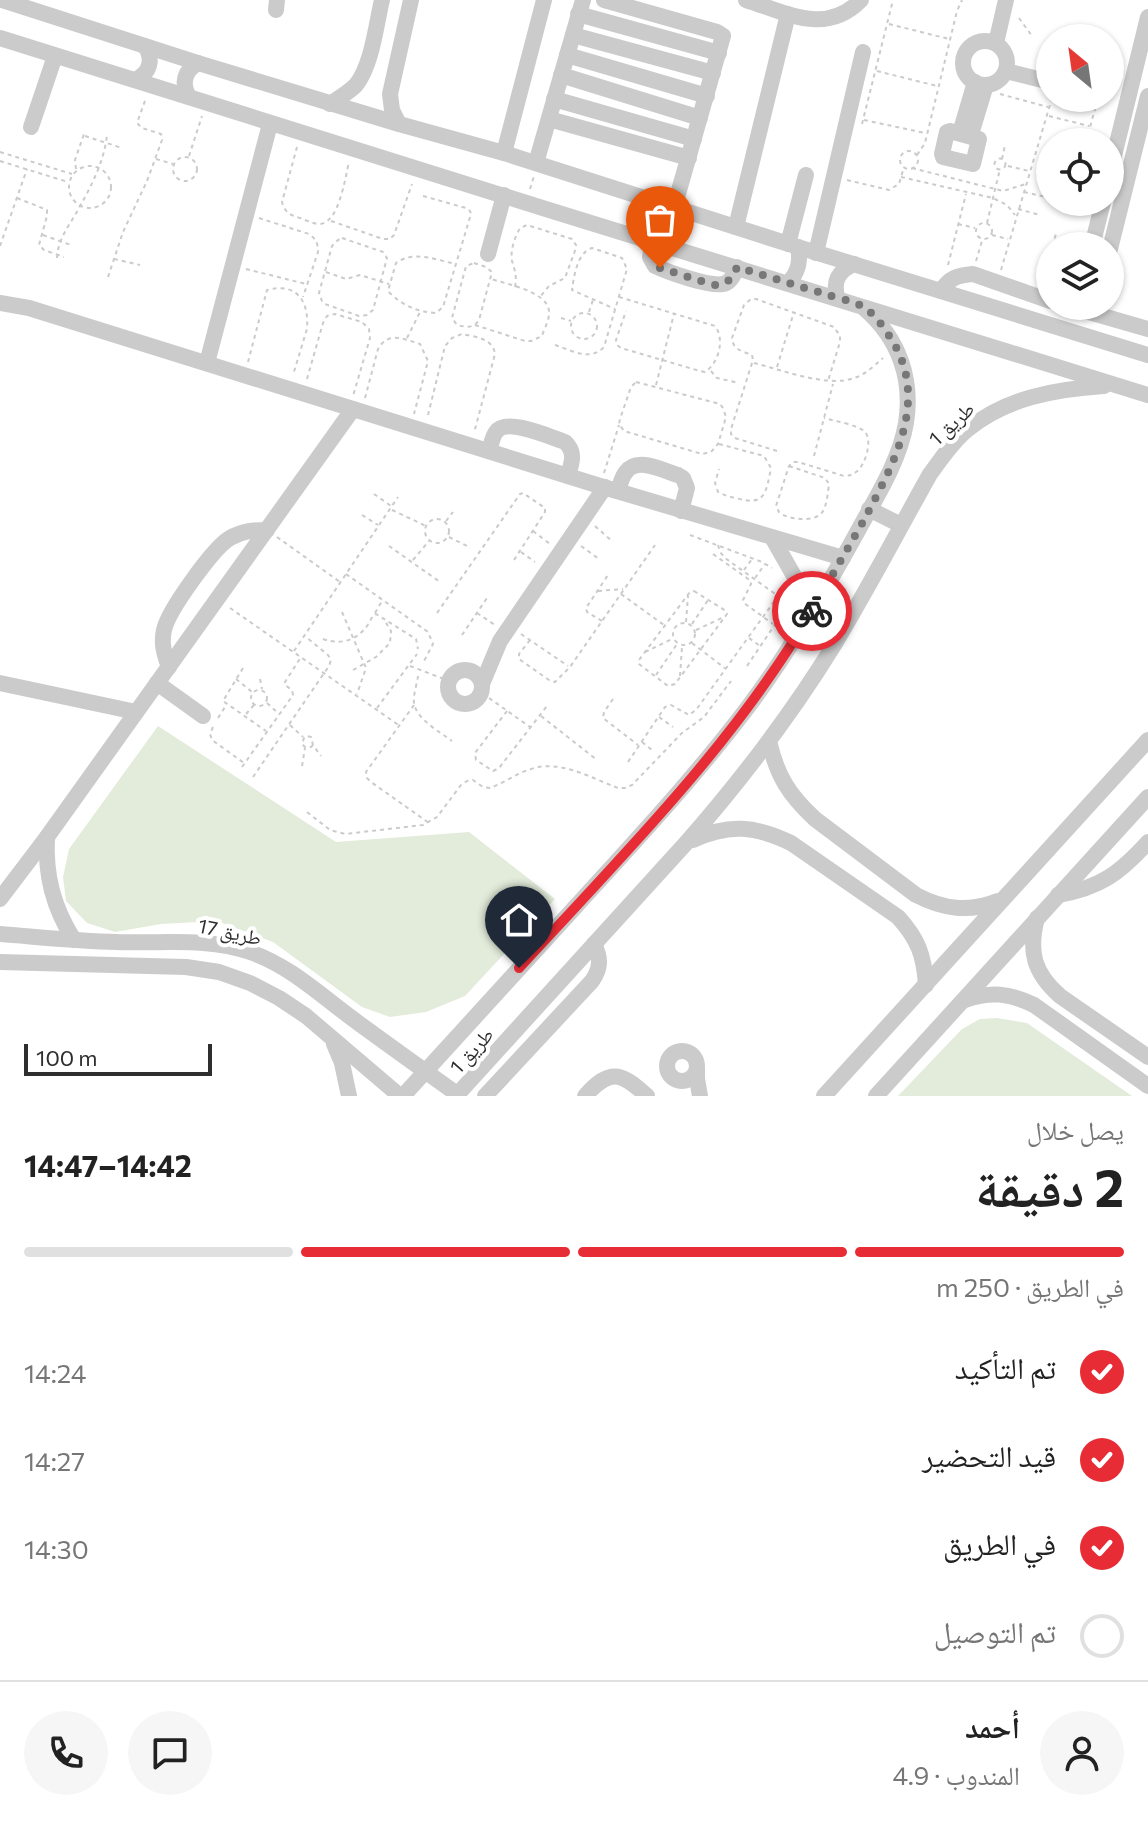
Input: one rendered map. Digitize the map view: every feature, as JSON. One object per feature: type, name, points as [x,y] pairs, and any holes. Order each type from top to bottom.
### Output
[{"type":"street","points":[[2,0],[330,104],[504,153],[793,246],[944,287],[1148,355]]},
{"type":"street","points":[[330,104],[350,90],[365,70],[382,0]]},
{"type":"street","points":[[399,124],[392,110],[390,94],[411,0]]},
{"type":"street","points":[[604,0],[723,36],[674,208]]},
{"type":"street","points":[[746,0],[810,20],[833,19],[861,0]]},
{"type":"street","points":[[991,42],[995,0]]},
{"type":"street","points":[[991,42],[1006,0]]},
{"type":"street","points":[[504,153],[540,1]]},
{"type":"street","points":[[537,164],[580,7],[719,53]]},
{"type":"street","points":[[736,227],[788,14]]},
{"type":"street","points":[[1121,128],[1148,17]]},
{"type":"street","points":[[573,35],[713,73]]},
{"type":"street","points":[[0,38],[352,150],[1148,395]]},
{"type":"street","points":[[991,42],[1001,47],[1007,59],[1006,71],[998,81],[982,86],[965,72],[965,53],[973,44],[991,42]]},
{"type":"street","points":[[143,82],[142,77],[150,66],[149,52],[145,46]]},
{"type":"street","points":[[816,253],[863,52]]},
{"type":"street","points":[[567,55],[707,96]]},
{"type":"street","points":[[31,127],[55,56]]},
{"type":"street","points":[[189,97],[185,78],[187,72],[198,63]]},
{"type":"street","points":[[1006,71],[1036,78]]},
{"type":"street","points":[[561,75],[700,118]]},
{"type":"street","points":[[965,135],[982,86]]},
{"type":"street","points":[[1114,232],[1148,96]]},
{"type":"street","points":[[554,99],[694,139]]},
{"type":"street","points":[[1124,99],[1128,100]]},
{"type":"street","points":[[549,119],[689,158]]},
{"type":"street","points":[[207,363],[270,124]]},
{"type":"street","points":[[788,283],[800,263],[793,246],[806,175]]},
{"type":"street","points":[[488,254],[504,195]]},
{"type":"street","points":[[653,241],[650,257],[655,266],[714,285],[730,281],[737,267]]},
{"type":"street","points":[[838,299],[835,290],[839,274],[854,264]]},
{"type":"street","points":[[944,287],[960,275],[973,274],[1036,296]]},
{"type":"street","points":[[0,303],[29,308],[681,511],[843,558]]},
{"type":"street","name":"طريق 1","points":[[402,1096],[658,816],[748,707],[779,663],[843,558],[901,445],[908,403],[907,381],[896,347],[887,332],[861,306]]},
{"type":"street","points":[[1124,319],[1148,329]]},
{"type":"street","name":"طريق 1","points":[[456,1095],[687,842],[769,741],[833,647],[930,474],[950,447],[967,429],[991,413],[1020,401],[1051,392],[1115,385]]},
{"type":"street","points":[[0,899],[354,410]]},
{"type":"street","points":[[489,451],[496,432],[513,426],[565,442],[573,456],[568,476]]},
{"type":"street","points":[[505,633],[482,689],[472,703],[453,700],[450,694],[454,676],[481,657],[505,633],[584,517],[626,472],[642,464],[683,478],[687,488],[681,511]]},
{"type":"street","points":[[869,509],[901,525]]},
{"type":"street","points":[[169,667],[163,654],[164,626],[216,549],[239,533],[267,530]]},
{"type":"street","points":[[773,539],[794,576],[808,617]]},
{"type":"street","points":[[454,676],[467,670],[475,672],[480,677],[482,689]]},
{"type":"street","points":[[0,683],[136,712]]},
{"type":"street","points":[[157,683],[203,716]]},
{"type":"street","points":[[824,1096],[1148,740]]},
{"type":"street","points":[[769,741],[780,776],[801,806],[916,895],[950,908],[968,909],[1003,899]]},
{"type":"street","points":[[876,1096],[1148,797]]},
{"type":"street","points":[[687,842],[729,828],[772,833],[791,843],[898,917],[911,931],[920,948],[926,985]]},
{"type":"street","points":[[47,837],[47,873],[51,891],[60,916],[74,940]]},
{"type":"street","points":[[1058,895],[1098,885],[1116,874],[1148,842]]},
{"type":"street","points":[[1037,918],[1032,936],[1033,954],[1038,970],[1048,985],[1148,1057]]},
{"type":"street","name":"طريق 17","points":[[0,934],[115,942],[195,942],[249,952],[299,976],[456,1095]]},
{"type":"street","points":[[485,1096],[592,981],[600,963],[594,944]]},
{"type":"street","points":[[0,962],[176,966],[219,972],[250,983],[306,1016],[402,1096]]},
{"type":"street","points":[[963,1001],[992,994],[1020,998],[1148,1086]]},
{"type":"street","points":[[332,1039],[342,1063],[349,1096]]},
{"type":"street","points":[[683,1096],[670,1076],[667,1064],[676,1053],[681,1052],[695,1059],[700,1096]]},
{"type":"street","points":[[585,1096],[601,1080],[615,1077],[630,1080],[654,1096],[670,1076]]},
{"type":"path","points":[[860,135],[893,0]]},
{"type":"path","points":[[912,168],[925,143],[962,0]]},
{"type":"path","points":[[1006,0],[1032,36]]},
{"type":"path","points":[[887,24],[950,40]]},
{"type":"path","points":[[875,71],[938,86]]},
{"type":"path","points":[[108,277],[162,137],[137,123],[143,82]]},
{"type":"path","points":[[982,86],[1036,104]]},
{"type":"path","points":[[188,157],[207,103]]},
{"type":"path","points":[[997,282],[1048,112]]},
{"type":"path","points":[[1047,115],[1090,127],[1094,112]]},
{"type":"path","points":[[863,119],[927,133]]},
{"type":"path","points":[[77,170],[75,160],[85,131]]},
{"type":"path","points":[[57,256],[59,241],[98,167],[107,134]]},
{"type":"path","points":[[301,134],[283,195],[284,209],[289,214],[318,224],[330,221],[390,239],[417,170]]},
{"type":"path","points":[[83,136],[122,148]]},
{"type":"path","points":[[1002,159],[1005,145]]},
{"type":"path","points":[[330,221],[352,150]]},
{"type":"path","points":[[834,177],[889,190],[899,184],[904,167],[900,160],[903,153],[911,151],[917,155]]},
{"type":"path","points":[[0,152],[73,174]]},
{"type":"path","points":[[188,157],[197,166],[196,175],[188,181],[180,180],[174,173],[174,164],[180,158],[188,157]]},
{"type":"path","points":[[155,159],[174,164]]},
{"type":"path","points":[[1002,159],[1005,166]]},
{"type":"path","points":[[1000,169],[995,163],[1002,159]]},
{"type":"path","points":[[0,161],[69,182]]},
{"type":"path","points":[[526,202],[537,164]]},
{"type":"path","points":[[87,166],[98,167],[110,179],[109,196],[97,207],[80,206],[72,199],[69,182],[77,170],[87,166]]},
{"type":"path","points":[[987,223],[1000,169],[1005,166],[1030,171]]},
{"type":"path","points":[[904,167],[996,189],[1011,190],[1026,184]]},
{"type":"path","points":[[0,246],[27,169]]},
{"type":"path","points":[[901,177],[993,198],[1007,205],[1016,217]]},
{"type":"path","points":[[1024,192],[1036,195]]},
{"type":"path","points":[[944,287],[966,193]]},
{"type":"path","points":[[423,196],[466,208],[471,214],[456,264],[443,307],[433,314],[421,311],[408,307],[388,291],[396,263],[404,257],[416,255],[456,264]]},
{"type":"path","points":[[17,198],[47,210],[39,245],[64,257]]},
{"type":"path","points":[[1018,209],[1036,214]]},
{"type":"path","points":[[246,214],[315,238],[318,252],[303,299]]},
{"type":"path","points":[[976,229],[987,223]]},
{"type":"path","points":[[987,223],[992,228],[992,235]]},
{"type":"path","points":[[958,224],[976,229]]},
{"type":"path","points":[[515,287],[516,272],[511,252],[520,228],[527,225],[572,239],[576,248],[565,278],[549,286],[540,297]]},
{"type":"path","points":[[976,229],[977,235],[983,239]]},
{"type":"path","points":[[41,234],[71,245]]},
{"type":"path","points":[[983,239],[992,235],[1009,239]]},
{"type":"path","points":[[346,239],[383,252],[387,262],[381,282],[373,310],[367,315],[359,316],[329,306],[322,301],[319,293],[334,242],[338,240],[346,239]]},
{"type":"path","points":[[973,274],[983,239]]},
{"type":"path","points":[[555,345],[586,355],[593,355],[604,347],[627,269],[622,258],[588,249],[582,254],[571,288],[615,309]]},
{"type":"path","points":[[114,259],[140,265]]},
{"type":"path","points":[[474,263],[492,272],[475,325],[457,325],[452,318],[466,266],[474,263]]},
{"type":"path","points":[[233,265],[307,284]]},
{"type":"path","points":[[325,272],[344,279],[360,275],[389,284]]},
{"type":"path","points":[[475,325],[525,341],[542,336],[550,314],[540,297],[491,279]]},
{"type":"path","points":[[245,375],[267,290],[277,288],[295,292],[303,299],[308,314],[296,391]]},
{"type":"path","points":[[619,297],[709,324],[719,331],[721,342],[710,370]]},
{"type":"path","points":[[777,451],[731,434],[752,363],[752,355],[737,350],[732,343],[747,301],[756,299],[829,324],[838,331],[840,342],[828,381]]},
{"type":"path","points":[[589,314],[593,300]]},
{"type":"path","points":[[406,339],[421,311]]},
{"type":"path","points":[[626,311],[617,345],[700,371],[710,370]]},
{"type":"path","points":[[777,368],[794,312]]},
{"type":"path","points":[[580,313],[589,314],[598,326],[595,334],[588,339],[576,337],[571,330],[572,321],[580,313]]},
{"type":"path","points":[[656,386],[674,313]]},
{"type":"path","points":[[296,391],[327,316],[335,314],[362,322],[369,329],[370,338],[354,410]]},
{"type":"path","points":[[561,318],[572,321]]},
{"type":"path","points":[[462,334],[463,326]]},
{"type":"path","points":[[417,429],[445,346],[452,338],[462,334],[486,340],[495,349],[471,446]]},
{"type":"path","points":[[354,410],[381,343],[395,336],[406,339],[420,344],[428,361],[417,429]]},
{"type":"path","points":[[752,363],[834,381],[857,377],[868,371],[896,347]]},
{"type":"path","points":[[710,370],[717,378],[739,383]]},
{"type":"path","points":[[814,456],[834,381]]},
{"type":"path","points":[[608,488],[619,424],[633,384],[640,382],[720,404],[726,412],[718,444],[711,452],[702,454],[624,431],[619,424]]},
{"type":"path","points":[[789,466],[827,481],[829,488],[823,511],[815,519],[784,515],[776,506],[789,466],[798,462],[844,476],[854,474],[861,467],[870,442],[862,429],[824,418]]},
{"type":"path","points":[[718,444],[764,456],[771,468],[763,496],[749,502],[718,492],[715,483],[719,469]]},
{"type":"path","points":[[437,613],[521,493],[545,510],[514,560]]},
{"type":"path","points":[[374,494],[391,508],[427,527]]},
{"type":"path","points":[[294,651],[398,497]]},
{"type":"path","points":[[445,522],[453,512]]},
{"type":"path","points":[[362,515],[379,526]]},
{"type":"path","points":[[584,517],[613,542]]},
{"type":"path","points":[[435,519],[445,522],[448,537],[437,543],[430,540],[426,534],[427,527],[435,519]]},
{"type":"path","points":[[533,531],[599,559]]},
{"type":"path","points":[[690,535],[765,563],[778,574]]},
{"type":"path","points":[[448,537],[467,546]]},
{"type":"path","points":[[412,562],[430,540]]},
{"type":"path","points":[[286,544],[341,583]]},
{"type":"path","points":[[530,640],[519,654],[519,659],[549,680],[559,680],[655,545]]},
{"type":"path","points":[[718,545],[722,556],[786,601]]},
{"type":"path","points":[[389,546],[440,582]]},
{"type":"path","points":[[520,551],[548,571]]},
{"type":"path","points":[[713,554],[751,581],[744,603],[775,625]]},
{"type":"path","points":[[743,571],[752,558]]},
{"type":"path","points":[[755,579],[765,563]]},
{"type":"path","points":[[346,574],[428,632],[433,644],[423,663]]},
{"type":"path","points":[[602,621],[586,610],[608,575]]},
{"type":"path","points":[[597,591],[625,589]]},
{"type":"path","points":[[694,591],[726,611],[727,616],[675,684],[670,686],[639,663],[644,652],[694,591]]},
{"type":"path","points":[[747,666],[784,611],[785,591]]},
{"type":"path","points":[[621,594],[665,626]]},
{"type":"path","points":[[685,623],[688,595]]},
{"type":"path","points":[[628,762],[665,707],[671,705],[684,714],[693,713],[778,596]]},
{"type":"path","points":[[462,635],[487,598]]},
{"type":"path","points":[[217,599],[400,726]]},
{"type":"path","points":[[323,639],[338,643],[354,639],[368,627],[382,600]]},
{"type":"path","points":[[691,625],[709,600]]},
{"type":"path","points":[[342,612],[365,663],[365,674],[356,695]]},
{"type":"path","points":[[477,613],[505,633],[530,640],[570,667]]},
{"type":"path","points":[[374,614],[416,639],[418,649]]},
{"type":"path","points":[[695,630],[727,616]]},
{"type":"path","points":[[353,670],[376,657],[390,643],[391,631],[383,619]]},
{"type":"path","points":[[685,623],[695,630],[692,643],[682,646],[673,639],[678,625],[685,623]]},
{"type":"path","points":[[253,777],[331,660],[305,636]]},
{"type":"path","points":[[748,638],[760,647]]},
{"type":"path","points":[[644,652],[673,639]]},
{"type":"path","points":[[692,643],[726,669]]},
{"type":"path","points":[[655,676],[678,644]]},
{"type":"path","points":[[680,677],[682,646]]},
{"type":"path","points":[[376,709],[417,654]]},
{"type":"path","points":[[242,767],[293,695],[285,682],[301,656]]},
{"type":"path","points":[[409,665],[454,676]]},
{"type":"path","points":[[243,668],[223,699],[227,705],[267,732]]},
{"type":"path","points":[[418,676],[414,705],[366,772],[371,782],[430,823]]},
{"type":"path","points":[[236,679],[253,693]]},
{"type":"path","points":[[260,679],[266,702],[279,714]]},
{"type":"path","points":[[307,812],[330,830],[345,834],[430,823],[467,781],[473,780],[490,788],[533,768],[551,765],[625,788],[632,785],[682,733],[704,717],[731,681]]},
{"type":"path","points":[[482,689],[530,727]]},
{"type":"path","points":[[253,693],[262,690]]},
{"type":"path","points":[[253,693],[255,704]]},
{"type":"path","points":[[613,699],[603,718],[639,746]]},
{"type":"path","points":[[255,704],[266,702]]},
{"type":"path","points":[[246,714],[255,704]]},
{"type":"path","points":[[227,705],[210,731],[210,736],[245,763]]},
{"type":"path","points":[[414,705],[423,718],[452,741]]},
{"type":"path","points":[[507,711],[475,753],[476,760],[493,771],[497,770],[547,706]]},
{"type":"path","points":[[540,715],[597,760]]},
{"type":"path","points":[[658,717],[673,727]]},
{"type":"path","points":[[289,724],[304,738]]},
{"type":"path","points":[[304,738],[311,737],[321,756]]},
{"type":"path","points":[[302,766],[304,738]]},
{"type":"path","points":[[641,742],[652,750]]},
{"type":"path","points":[[305,747],[313,745]]},
{"type":"green space","points":[[158,726],[336,842],[469,832],[555,899],[465,996],[426,1012],[390,1017],[362,1007],[273,942],[217,921],[161,924],[115,932],[87,923],[66,901],[63,877],[69,849]]},
{"type":"green space","points":[[997,1018],[1027,1023],[1132,1096],[898,1096],[962,1029],[980,1019]]},
{"type":"way so far","points":[[660,268],[719,285],[730,281],[737,267],[861,306],[887,332],[896,347],[907,381],[908,403],[901,445],[812,611]]},
{"type":"route","points":[[519,968],[658,816],[714,749],[748,707],[812,611]]}]
